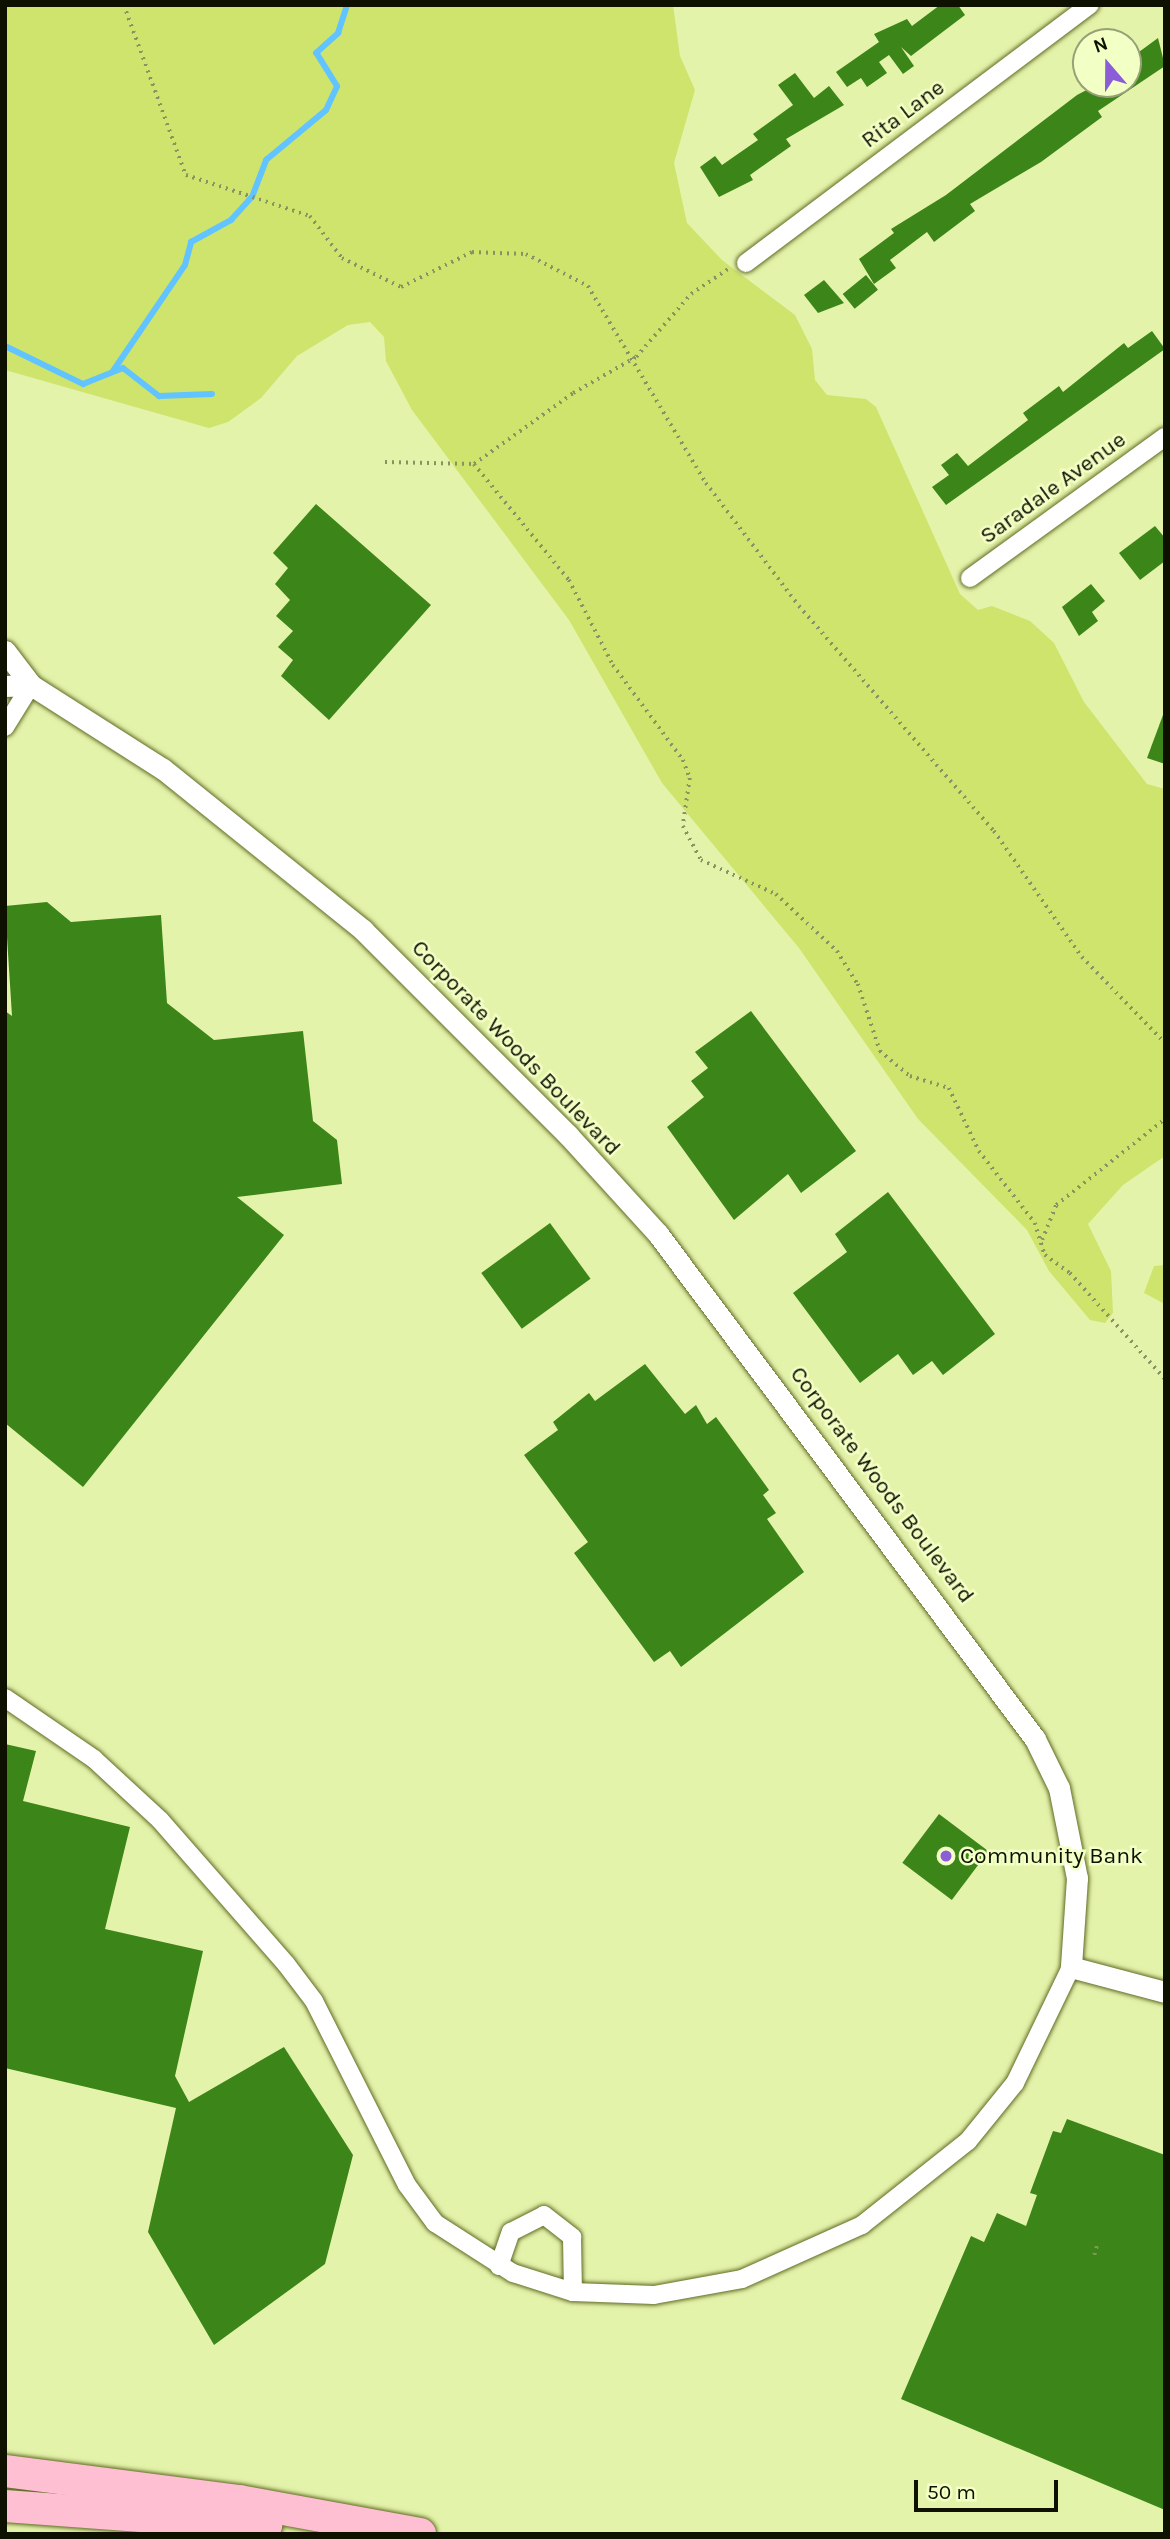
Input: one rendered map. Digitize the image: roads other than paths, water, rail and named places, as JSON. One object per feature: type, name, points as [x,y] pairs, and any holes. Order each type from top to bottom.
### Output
[{"type":"highway","points":[[5,2471],[239,2501],[420,2534]]},
{"type":"highway","points":[[5,2506],[340,2534]]},
{"type":"street","name":"Rita Lane","points":[[746,262],[1090,5]]},
{"type":"street","name":"Saradale Avenue","points":[[970,578],[1165,437]]},
{"type":"street","name":"Corporate Woods Boulevard","points":[[5,651],[31,685],[163,769],[363,930],[568,1135],[657,1234],[1035,1739],[1059,1788],[1077,1878],[1071,1967],[1015,2083],[968,2141],[862,2225],[742,2279],[654,2295],[573,2292],[499,2266],[453,2240],[419,2204],[314,2001],[286,1964],[160,1821],[94,1759],[5,1698]]},
{"type":"street","points":[[5,686],[31,685]]},
{"type":"street","points":[[5,727],[31,685]]},
{"type":"street","points":[[1071,1967],[1165,1992]]},
{"type":"street","points":[[499,2266],[511,2232],[544,2215],[572,2237],[573,2292]]},
{"type":"waterway","points":[[113,371],[185,265],[191,242],[231,220],[252,197],[266,160],[326,110],[337,86],[316,53],[338,33],[347,5]]},
{"type":"waterway","points":[[5,346],[83,384],[123,368],[159,396],[212,394]]},
{"type":"place","name":"Community Bank","points":[[946,1856]]}]
